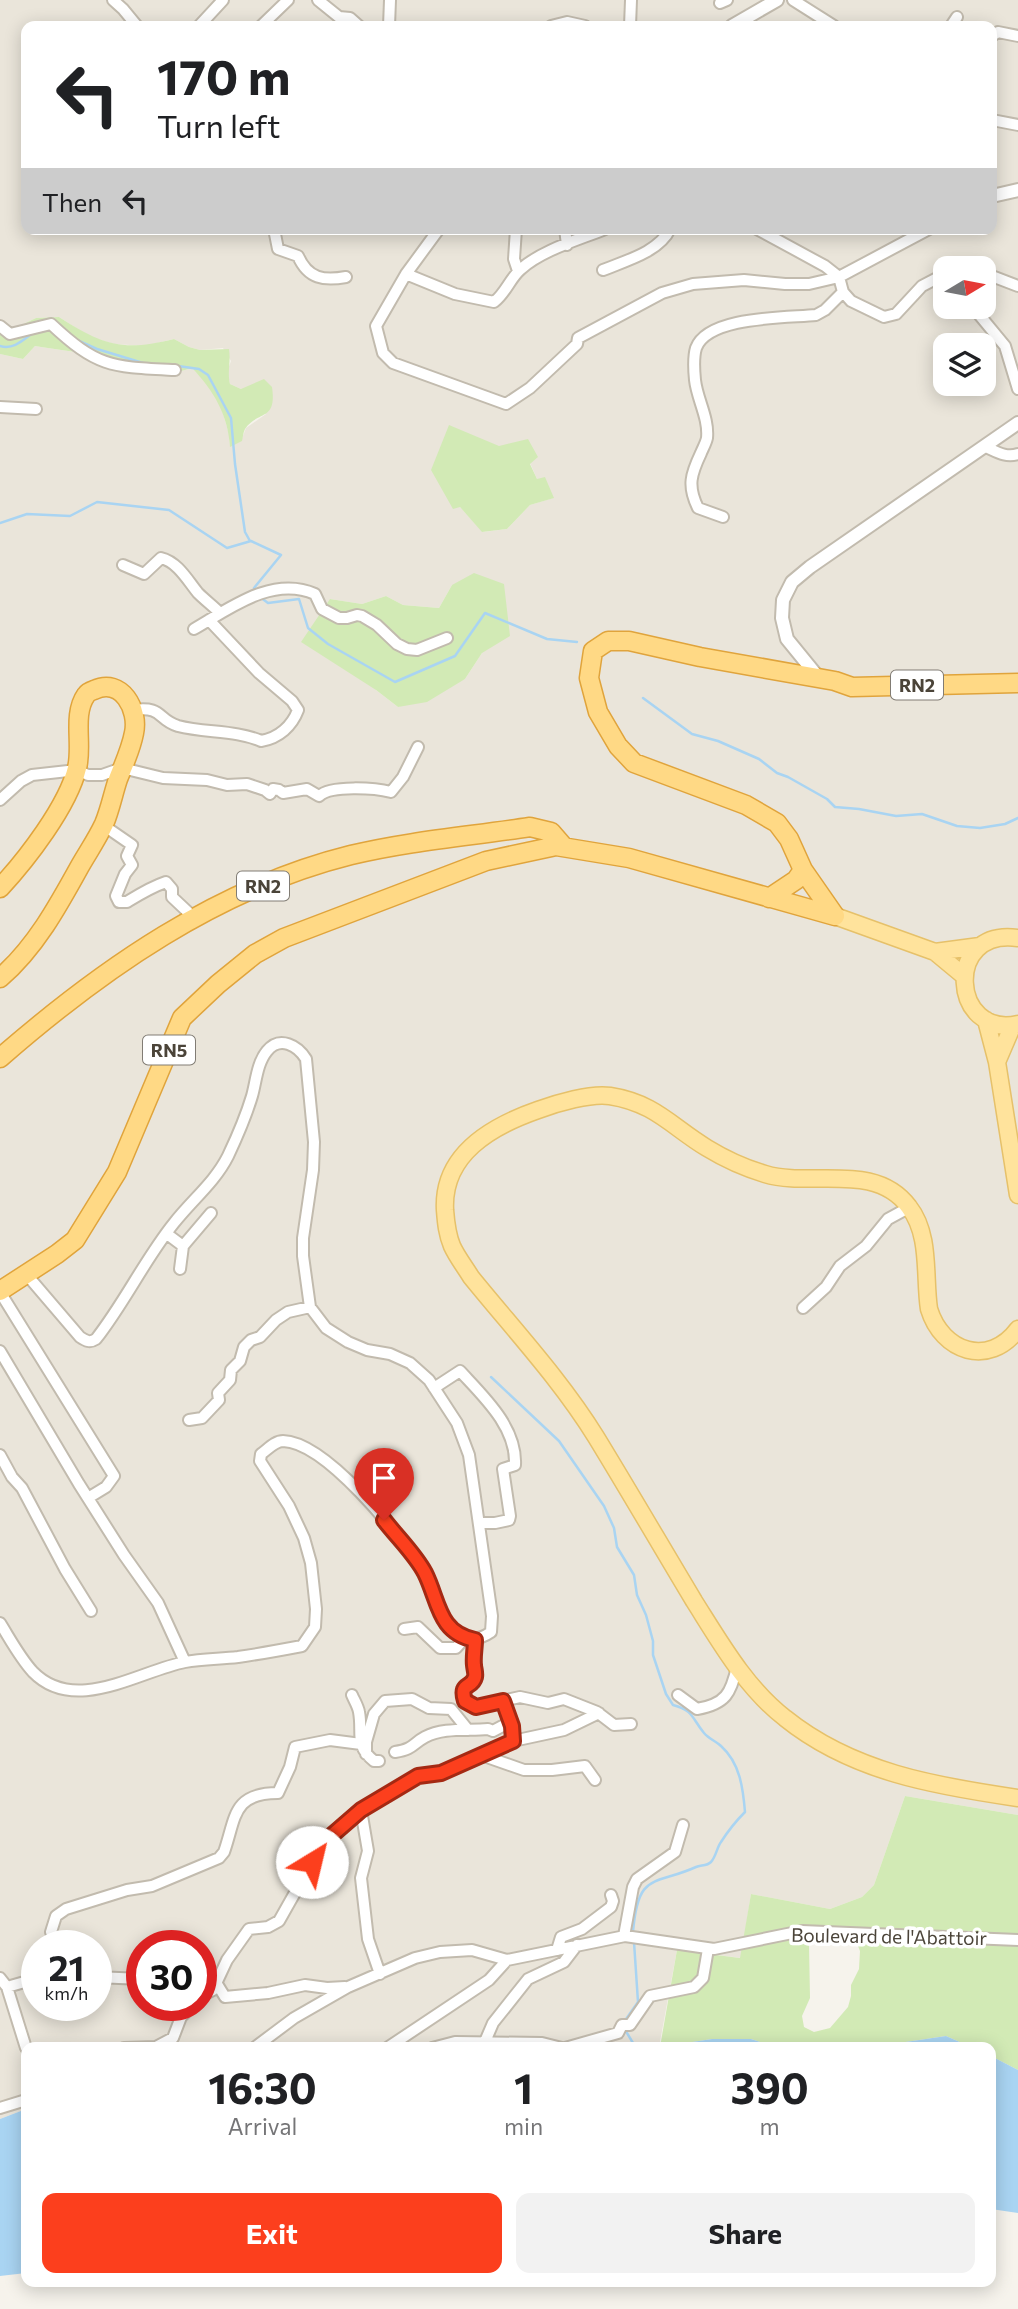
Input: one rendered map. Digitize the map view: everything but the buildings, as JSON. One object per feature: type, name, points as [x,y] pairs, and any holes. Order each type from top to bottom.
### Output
[{"type":"highway","name":"RN2","points":[[835,916],[803,870],[783,830],[766,814],[696,785],[634,764],[618,746],[598,712],[589,678],[593,651],[602,644],[620,640],[785,673],[818,677],[852,687],[1018,682]]},
{"type":"highway","points":[[0,888],[18,868],[71,787],[80,755],[79,716],[86,694],[100,687],[112,687],[130,701],[134,732],[103,825],[64,895],[35,939],[0,978]]},
{"type":"highway","name":"RN2","points":[[0,1058],[102,975],[132,954],[192,920],[274,881],[366,852],[530,827],[541,828],[551,832],[564,848],[629,858],[835,916]]},
{"type":"highway","name":"RN5","points":[[0,1292],[75,1240],[117,1172],[183,1018],[218,984],[255,954],[315,925],[486,861],[556,846],[564,848]]},
{"type":"highway","points":[[769,898],[796,880],[803,870]]},
{"type":"main road","points":[[835,916],[935,952],[964,976]]},
{"type":"main road","points":[[935,952],[980,946],[998,937],[1018,938]]},
{"type":"main road","points":[[980,946],[967,963],[964,976],[967,997],[972,1007],[986,1020],[1001,1025],[1016,1024]]},
{"type":"main road","points":[[986,1020],[997,1062],[1018,1195]]},
{"type":"main road","points":[[997,1062],[1016,1024]]},
{"type":"main road","points":[[1018,1329],[1006,1343],[997,1348],[978,1351],[959,1347],[939,1331],[929,1310],[921,1231],[910,1208],[897,1194],[867,1181],[767,1175],[744,1167],[706,1147],[667,1118],[644,1106],[607,1096],[549,1106],[516,1117],[478,1140],[460,1156],[448,1180],[445,1203],[447,1231],[459,1259],[471,1278],[577,1408],[737,1667],[755,1689],[784,1718],[830,1748],[869,1766],[915,1780],[1018,1798]]},
{"type":"street","points":[[113,0],[133,21]]},
{"type":"street","points":[[204,21],[223,0]]},
{"type":"street","points":[[266,21],[288,0]]},
{"type":"street","points":[[318,0],[339,17],[353,21]]},
{"type":"street","points":[[389,21],[390,0]]},
{"type":"street","points":[[630,21],[631,0]]},
{"type":"street","points":[[741,21],[777,0]]},
{"type":"street","points":[[793,0],[826,21]]},
{"type":"street","points":[[997,33],[1018,36]]},
{"type":"street","points":[[997,121],[1018,125]]},
{"type":"street","points":[[997,195],[1018,190]]},
{"type":"street","points":[[275,235],[278,249],[298,256],[301,264],[319,279],[328,281],[345,277]]},
{"type":"street","points":[[435,235],[406,274],[376,326],[383,353],[393,363],[506,404],[530,388],[577,344],[578,338],[662,293],[713,282],[744,279],[809,284],[839,277],[918,235]]},
{"type":"street","points":[[516,235],[514,259],[517,271]]},
{"type":"street","points":[[566,235],[567,245]]},
{"type":"street","points":[[406,274],[455,294],[494,302],[502,296],[517,271],[535,257],[591,235]]},
{"type":"street","points":[[603,270],[646,252],[667,235]]},
{"type":"street","points":[[768,235],[825,266],[839,277],[843,292],[851,300],[876,315],[891,317],[922,286],[933,281]]},
{"type":"street","points":[[996,278],[1018,286]]},
{"type":"street","points":[[723,517],[698,508],[690,486],[691,474],[707,439],[695,383],[697,346],[707,334],[721,326],[816,314],[825,310],[843,292]]},
{"type":"street","points":[[983,319],[1005,346],[1018,389]]},
{"type":"street","points":[[0,327],[10,334],[51,324],[75,346],[102,362],[122,368],[174,370]]},
{"type":"street","points":[[0,407],[36,409]]},
{"type":"street","points":[[818,677],[787,639],[782,618],[783,600],[792,582],[1018,423]]},
{"type":"street","points":[[986,447],[1000,454],[1018,454]]},
{"type":"street","points":[[123,565],[144,574],[164,558],[220,613]]},
{"type":"street","points":[[194,629],[220,613],[267,591],[278,589],[309,591],[315,594],[322,609],[339,618],[362,616],[407,649],[417,650],[447,638]]},
{"type":"street","points":[[133,710],[148,708],[175,725],[261,741],[271,738],[293,723],[298,710],[292,701],[260,673],[209,620]]},
{"type":"street","points":[[0,800],[32,775],[77,770],[88,775],[102,775],[122,768],[163,778],[247,785],[270,794],[273,789],[283,793],[307,789],[319,796],[323,792],[333,790],[361,788],[391,792],[403,777],[418,747]]},
{"type":"street","points":[[103,825],[132,845],[127,856],[132,865],[125,874],[116,897],[119,902],[127,902],[143,891],[166,882],[172,889],[172,897],[189,913],[192,920]]},
{"type":"street","points":[[27,1275],[80,1337],[92,1342],[103,1331],[167,1234],[228,1157],[268,1049],[278,1044],[289,1044],[300,1049],[306,1059],[314,1142],[313,1170],[303,1238],[310,1307],[326,1328],[348,1342],[367,1350],[390,1354],[410,1363],[429,1380],[457,1423],[469,1455],[492,1616],[491,1632],[470,1639],[456,1648],[440,1648],[418,1627],[404,1629]]},
{"type":"street","points":[[803,1308],[826,1287],[840,1266],[866,1246],[888,1219],[910,1208]]},
{"type":"street","points":[[180,1269],[183,1246],[211,1213]]},
{"type":"street","points":[[167,1234],[183,1246]]},
{"type":"street","points":[[0,1292],[114,1476],[106,1487],[88,1497]]},
{"type":"street","points":[[189,1420],[202,1418],[219,1400],[218,1393],[230,1380],[230,1370],[240,1361],[244,1347],[251,1340],[260,1337],[288,1311],[310,1307]]},
{"type":"street","points":[[0,1351],[88,1497],[158,1604],[185,1662]]},
{"type":"street","points":[[434,1388],[460,1371],[501,1420],[511,1443],[515,1465],[503,1469],[509,1520],[479,1523]]},
{"type":"street","points":[[0,1623],[33,1672],[45,1680],[72,1689],[91,1691],[185,1662],[239,1657],[302,1646],[315,1627],[316,1609],[311,1563],[304,1538],[289,1506],[260,1461],[261,1454],[281,1441],[295,1444],[317,1455],[352,1483],[424,1571],[444,1621],[454,1633],[470,1639]]},
{"type":"street","points":[[0,1455],[22,1488],[65,1570],[91,1611]]},
{"type":"street","points":[[470,1639],[476,1675],[474,1680],[464,1686],[462,1692],[465,1701],[476,1707],[520,1697],[548,1703],[564,1699],[599,1713],[614,1724],[631,1724]]},
{"type":"street","points":[[678,1696],[697,1709],[716,1703],[730,1692],[737,1667]]},
{"type":"street","points":[[352,1695],[359,1710],[364,1749],[374,1761],[379,1761]]},
{"type":"street","points":[[364,1749],[374,1714],[385,1701],[412,1699],[429,1708],[452,1709],[468,1730]]},
{"type":"street","points":[[503,1701],[513,1741]]},
{"type":"street","points":[[348,1987],[305,1985],[268,1993],[225,1997],[217,1983],[228,1960],[249,1929],[268,1927],[279,1921],[323,1843],[361,1810],[418,1776],[441,1773],[513,1741],[564,1730],[599,1713]]},
{"type":"street","points":[[395,1752],[410,1749],[425,1737],[443,1731],[493,1731],[510,1722]]},
{"type":"street","points":[[52,1930],[56,1916],[66,1909],[117,1893],[152,1886],[219,1858],[225,1852],[236,1810],[246,1798],[278,1793],[290,1767],[295,1747],[330,1740],[364,1749]]},
{"type":"street","points":[[481,1755],[524,1770],[585,1766],[595,1780]]},
{"type":"street","points":[[361,1810],[368,1851],[362,1878],[368,1939],[380,1974]]},
{"type":"street","points":[[262,2042],[294,2018],[348,1987],[415,1958],[460,1950],[507,1960],[630,1937],[633,1887],[637,1879],[675,1852],[683,1825]]},
{"type":"street","points":[[557,1950],[561,1937],[582,1929],[611,1907],[611,1895]]},
{"type":"street","name":"Boulevard de l'Abattoir","points":[[630,1937],[708,1949],[726,1948],[774,1935],[802,1931],[1018,1940]]},
{"type":"street","points":[[485,2042],[493,2023],[528,1979],[564,1962],[577,1945]]},
{"type":"street","points":[[585,2042],[618,2033],[622,2025],[630,2025],[650,1996],[694,1987],[703,1978],[708,1949]]},
{"type":"street","points":[[396,2042],[489,1980],[507,1960]]},
{"type":"street","points":[[21,1982],[3,1983],[24,2042]]},
{"type":"street","points":[[165,2042],[173,2038],[179,2021]]},
{"type":"street","points":[[0,2108],[21,2102]]},
{"type":"shaded area","points":[[0,0],[1018,0],[1018,1815],[905,1796],[874,1885],[862,1897],[830,1909],[751,1894],[741,1958],[677,1950],[660,2042],[21,2042],[21,2111],[0,2119],[0,354],[23,359],[35,346],[109,357],[158,375],[192,368],[208,384],[220,403],[230,446],[241,441],[246,428],[266,414],[241,389],[230,384],[227,372],[231,361],[223,348],[200,350],[174,339],[145,346],[114,344],[90,337],[59,317],[36,318],[15,328],[0,331]],"holes":[[[538,457],[530,463],[537,479],[553,498],[530,505],[507,529],[483,532],[460,507]],[[452,585],[482,653],[465,679],[398,707],[376,690],[330,599],[362,604],[386,596],[403,605],[439,608]]]},
{"type":"green space","points":[[59,317],[88,334],[113,343],[140,345],[174,339],[200,350],[229,349],[230,384],[241,389],[264,379],[272,387],[272,406],[269,411],[250,423],[245,429],[242,441],[230,447],[223,414],[207,386],[192,368],[158,375],[109,357],[35,346],[23,359],[0,354],[0,331],[15,328],[36,318]]},
{"type":"green space","points":[[449,425],[499,446],[528,439],[538,457],[530,464],[537,479],[545,477],[554,498],[530,505],[507,529],[482,532],[460,507],[453,509],[431,470]]},
{"type":"green space","points":[[474,573],[504,584],[510,636],[482,653],[465,679],[427,702],[398,707],[301,642],[330,599],[362,604],[386,596],[403,605],[439,608],[452,585]]},
{"type":"green space","points":[[905,1796],[1018,1815],[1018,2070],[996,2059],[996,2042],[960,2042],[946,2036],[906,2042],[760,2042],[751,2039],[712,2039],[661,2042],[677,1950],[740,1958],[751,1894],[830,1909],[862,1897],[874,1885]],"holes":[[[834,1936],[856,1941],[860,1951],[859,1969],[851,1985],[848,2007],[830,2028],[814,2032],[804,2027],[802,2016],[810,1998],[809,1944],[813,1940]]]},
{"type":"water","points":[[946,2036],[960,2042],[906,2042]]},
{"type":"water","points":[[751,2039],[760,2042],[692,2042]]},
{"type":"water","points":[[996,2059],[1018,2070],[1018,2213],[996,2210]]},
{"type":"water","points":[[21,2111],[21,2274],[0,2276],[0,2119]]},
{"type":"waterway","points":[[0,346],[14,345],[34,332]]},
{"type":"waterway","points":[[77,340],[143,363]]},
{"type":"waterway","points":[[178,366],[199,369],[208,375],[231,418],[245,532],[250,541]]},
{"type":"waterway","points":[[0,523],[27,514],[70,516],[97,502],[169,510],[227,548],[251,541],[281,555],[254,588],[256,593]]},
{"type":"waterway","points":[[260,597],[268,603],[299,599],[308,628],[328,644],[395,682],[455,656],[485,613],[547,639],[577,642]]},
{"type":"waterway","points":[[643,698],[692,734],[718,741],[759,759],[777,773],[827,799],[835,807],[896,816],[922,814],[957,826],[980,828],[1005,824],[1018,818]]},
{"type":"waterway","points":[[491,1377],[559,1441],[604,1506],[614,1528],[617,1547],[634,1575],[637,1595],[653,1641],[653,1655],[666,1694],[673,1705],[689,1712],[706,1735],[719,1744],[732,1760],[739,1776],[745,1812],[724,1838],[713,1860],[659,1880],[644,1890],[635,1912],[633,1932]]},
{"type":"waterway","points":[[624,2022],[638,2002],[634,1942]]},
{"type":"waterway","points":[[624,2028],[632,2042]]},
{"type":"route","points":[[312,1862],[323,1843],[361,1810],[418,1776],[441,1773],[513,1741],[512,1726],[503,1701],[476,1707],[465,1701],[462,1692],[464,1686],[474,1680],[476,1675],[475,1640],[454,1633],[444,1621],[424,1571],[384,1520]]}]
